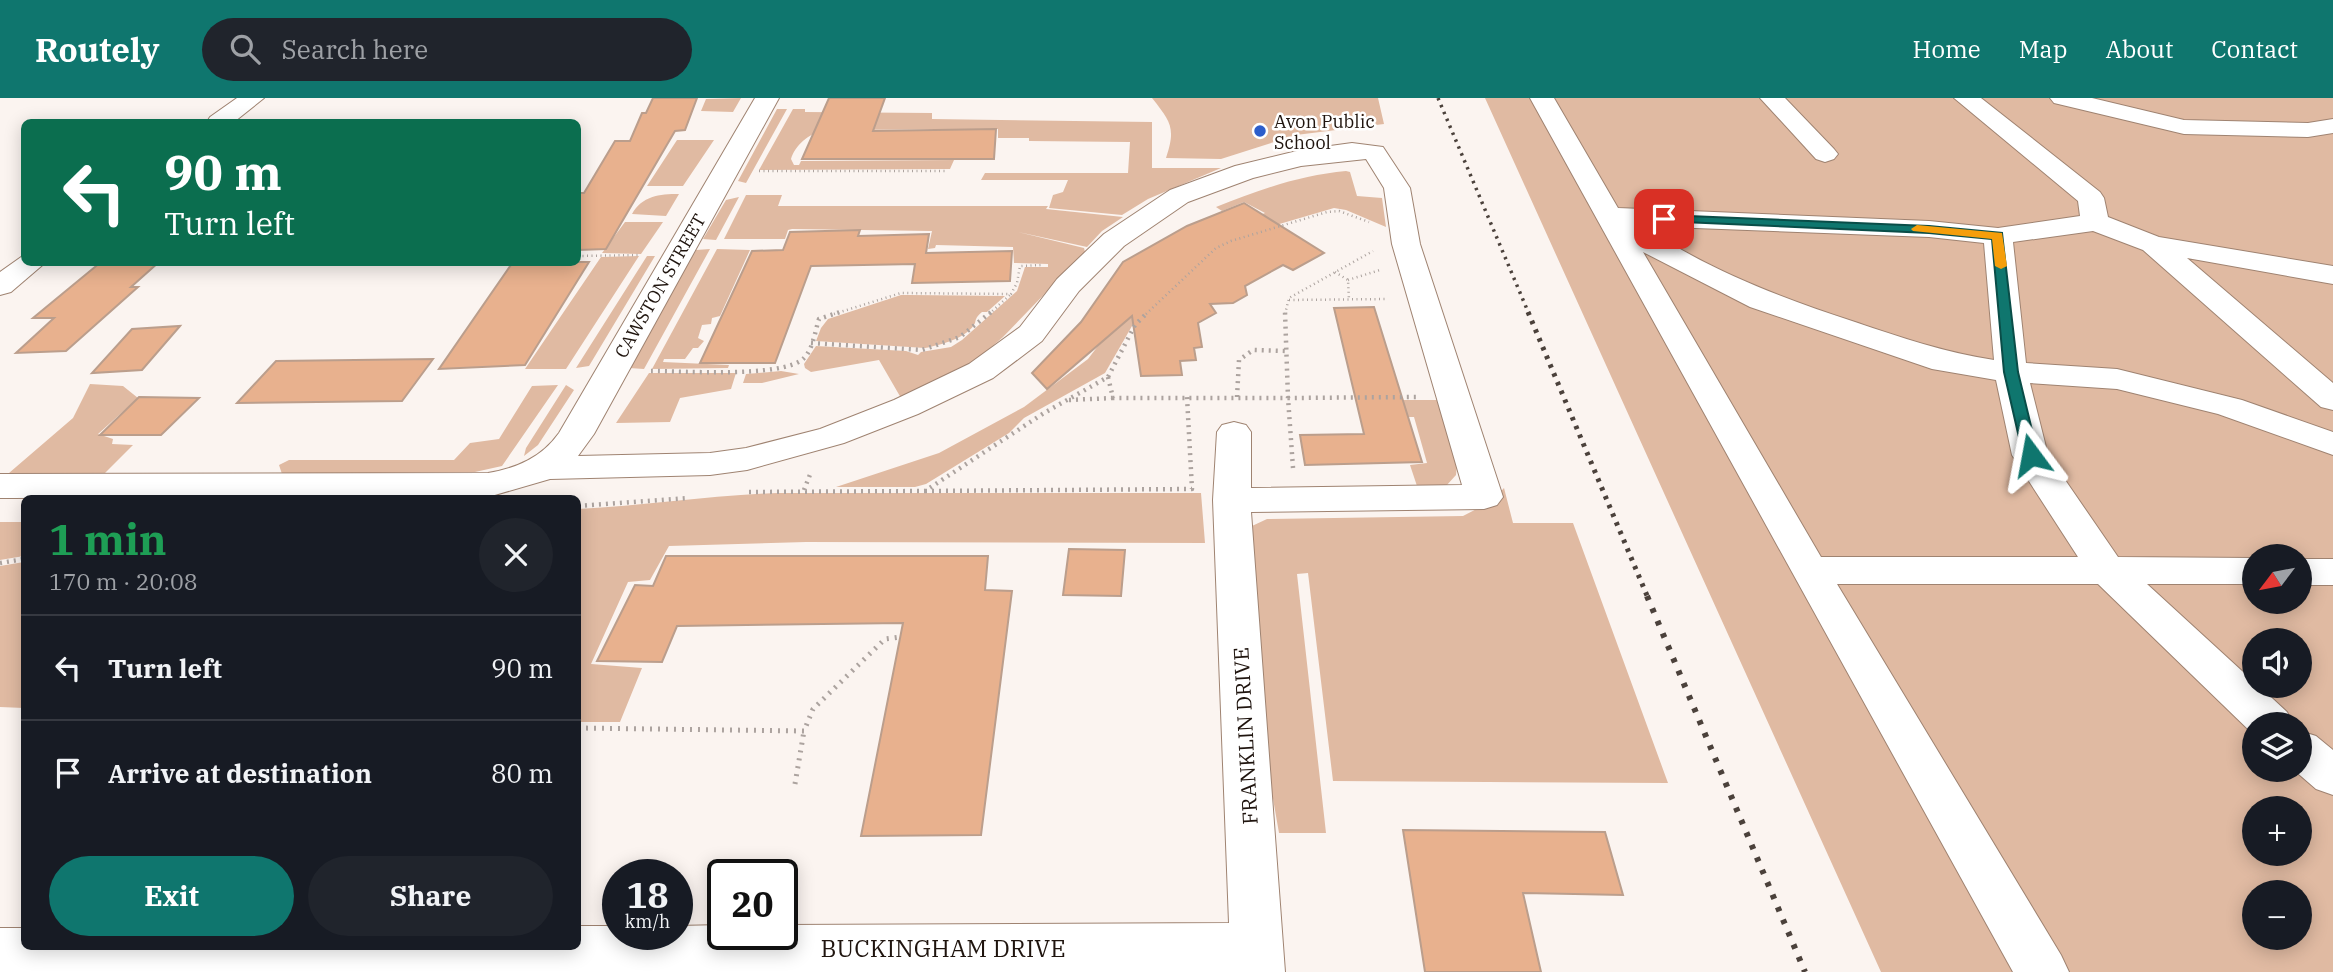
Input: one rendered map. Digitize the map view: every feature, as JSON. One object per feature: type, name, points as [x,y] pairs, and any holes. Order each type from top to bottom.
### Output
[{"type":"street","points":[[223,119],[251,98]]},
{"type":"street","name":"CAWSTON STREET","points":[[546,468],[571,442],[767,98]]},
{"type":"street","points":[[1542,98],[1809,570],[2042,972]]},
{"type":"street","points":[[1772,98],[1825,154]]},
{"type":"street","points":[[1966,98],[2091,198],[2095,222]]},
{"type":"street","points":[[2062,98],[2184,127],[2308,131],[2333,126]]},
{"type":"street","points":[[0,486],[488,485],[521,480],[546,468],[710,464],[747,459],[832,436],[906,407],[981,371],[1031,334],[1068,285],[1114,240],[1179,196],[1244,172],[1301,158],[1352,151],[1374,152],[1396,188],[1406,244],[1485,498],[1231,500]]},
{"type":"street","points":[[1611,216],[1915,229],[1998,236],[2095,222],[2153,244],[2333,275]]},
{"type":"street","points":[[1611,216],[1661,251],[1762,301],[1943,362],[2011,372],[2117,379],[2230,407],[2333,444]]},
{"type":"street","points":[[1998,236],[2011,372],[2031,455],[2106,569],[2257,712]]},
{"type":"street","points":[[2153,244],[2333,400]]},
{"type":"street","points":[[0,286],[27,266]]},
{"type":"street","name":"FRANKLIN DRIVE","points":[[1234,432],[1231,500],[1258,960]]},
{"type":"street","points":[[1809,570],[2242,571]]},
{"type":"street","points":[[2312,572],[2333,572]]},
{"type":"street","points":[[2312,759],[2333,776]]},
{"type":"street","name":"BUCKINGHAM DRIVE","points":[[0,952],[358,961],[1258,960]]},
{"type":"path","points":[[755,171],[948,171]]},
{"type":"path","points":[[925,491],[1066,400],[1108,377],[1135,325],[1216,248],[1327,212],[1339,211],[1370,222]]},
{"type":"path","points":[[1294,479],[1285,309],[1289,300],[1383,246]]},
{"type":"path","points":[[581,256],[646,255]]},
{"type":"path","points":[[811,343],[937,348],[961,338],[1011,294],[1017,283],[1020,266],[1044,265]]},
{"type":"path","points":[[1348,280],[1376,270],[1387,270]]},
{"type":"path","points":[[1335,272],[1348,280]]},
{"type":"path","points":[[1348,280],[1349,300]]},
{"type":"path","points":[[646,371],[775,369],[801,361],[811,343],[819,319],[901,293],[1011,294]]},
{"type":"path","points":[[1289,300],[1395,299]]},
{"type":"path","points":[[1237,397],[1239,360],[1253,350],[1287,351]]},
{"type":"path","points":[[1108,377],[1113,398]]},
{"type":"path","points":[[743,492],[1192,489],[1187,397]]},
{"type":"path","points":[[1066,400],[1422,397]]},
{"type":"path","points":[[581,506],[697,497]]},
{"type":"path","points":[[0,563],[21,560]]},
{"type":"path","points":[[795,784],[804,731],[813,709],[885,639],[900,637]]},
{"type":"path","points":[[581,728],[804,731]]},
{"type":"shaded area","points":[[741,98],[733,112],[701,111],[706,99]]},
{"type":"shaded area","name":"Avon Public School","points":[[1152,98],[1378,98],[1384,124],[1296,135],[1221,159],[1166,158],[1171,139],[1170,126]]},
{"type":"shaded area","points":[[1485,98],[2333,98],[2333,972],[1881,972]]},
{"type":"shaded area","points":[[777,109],[787,109],[746,183],[738,181]]},
{"type":"shaded area","points":[[793,109],[805,109],[805,112],[932,113],[932,119],[1152,122],[1152,168],[1221,168],[1148,199],[1122,215],[1049,208],[1053,195],[1063,192],[1068,180],[981,180],[985,173],[1128,173],[1130,142],[998,138],[998,129],[823,130],[799,145],[791,159],[794,165],[799,165],[801,161],[954,160],[950,169],[759,170]]},
{"type":"shaded area","points":[[677,140],[714,140],[683,186],[647,186]]},
{"type":"shaded area","points":[[1350,172],[1357,196],[1382,198],[1386,227],[1346,210],[1334,208],[1222,241],[1136,319],[1105,373],[1024,418],[1009,433],[926,484],[915,487],[836,487],[939,453],[1024,407],[1088,359],[1156,270],[1206,239],[1265,213],[1244,202],[1222,211],[1216,207],[1280,184]]},
{"type":"shaded area","points":[[679,194],[666,216],[632,214],[641,203],[652,197]]},
{"type":"shaded area","points":[[746,195],[782,195],[778,206],[1048,206],[1046,209],[1123,217],[1102,231],[1087,247],[1018,232],[1084,248],[1085,252],[1003,337],[966,369],[901,398],[879,360],[811,372],[804,364],[816,346],[906,351],[918,355],[921,352],[951,347],[1017,291],[1025,267],[1048,267],[1048,264],[1014,263],[1013,247],[936,245],[935,248],[928,249],[932,231],[792,229],[788,230],[785,239],[724,239]]},
{"type":"shaded area","points":[[739,197],[716,240],[703,239],[726,200]]},
{"type":"shaded area","points":[[625,222],[663,222],[641,254],[602,253]]},
{"type":"shaded area","points":[[710,249],[644,369],[629,368],[696,250]]},
{"type":"shaded area","points":[[717,249],[750,250],[720,316],[712,318],[711,324],[702,325],[698,338],[704,341],[698,348],[693,348],[685,359],[664,359],[663,362],[729,365],[728,368],[652,369]]},
{"type":"shaded area","points":[[639,256],[566,369],[525,369],[601,257]]},
{"type":"shaded area","points":[[647,256],[655,256],[589,366],[576,368]]},
{"type":"shaded area","points":[[901,295],[1005,296],[987,312],[982,312],[966,333],[931,347],[816,341],[828,319]]},
{"type":"shaded area","points":[[781,371],[799,374],[762,383],[743,383],[746,374]]},
{"type":"shaded area","points":[[649,373],[736,373],[731,389],[680,398],[670,422],[616,423]]},
{"type":"shaded area","points":[[90,384],[123,386],[138,398],[98,434],[113,439],[112,444],[133,445],[105,473],[9,473],[73,418]]},
{"type":"shaded area","points":[[558,385],[502,466],[475,472],[282,474],[279,465],[289,460],[454,460],[470,443],[499,439],[532,386]]},
{"type":"shaded area","points":[[566,385],[574,390],[538,445],[524,456],[526,448]]},
{"type":"shaded area","points":[[1386,400],[1438,400],[1457,464],[1456,475],[1446,486],[1417,486],[1410,465],[1427,463],[1414,417],[1393,417]]},
{"type":"shaded area","points":[[1504,488],[1513,523],[1573,523],[1668,783],[1333,781],[1308,573],[1297,574],[1326,833],[1279,833],[1268,770],[1252,526],[1267,519],[1463,516],[1492,501]]},
{"type":"shaded area","points":[[779,493],[1201,493],[1205,543],[806,542],[669,546],[650,580],[628,582],[591,664],[642,668],[620,722],[581,722],[581,509]]},
{"type":"shaded area","points":[[0,522],[21,522],[21,556],[0,560]]},
{"type":"shaded area","points":[[21,562],[21,708],[0,707],[0,566]]},
{"type":"building","points":[[653,98],[697,98],[685,130],[675,131],[606,249],[581,250],[581,193],[584,193],[615,141],[630,141],[642,113],[646,113]]},
{"type":"building","points":[[829,98],[885,98],[873,131],[996,129],[994,159],[802,159]]},
{"type":"building","points":[[1244,203],[1324,253],[1293,270],[1283,265],[1245,286],[1247,295],[1233,303],[1210,304],[1216,313],[1198,323],[1202,347],[1194,348],[1196,360],[1180,361],[1182,375],[1141,376],[1132,316],[1047,389],[1032,373],[1081,322],[1123,262],[1187,226]]},
{"type":"building","points":[[860,230],[858,236],[929,234],[926,253],[1012,251],[1010,281],[912,283],[915,264],[811,266],[775,363],[700,363],[752,251],[783,250],[790,232]]},
{"type":"building","points":[[581,262],[589,262],[525,365],[439,369],[510,266],[581,266]]},
{"type":"building","points":[[96,266],[155,266],[131,287],[138,287],[66,351],[16,353],[54,318],[33,318]]},
{"type":"building","points":[[1374,307],[1422,462],[1305,465],[1300,435],[1364,434],[1334,308]]},
{"type":"building","points":[[180,326],[142,370],[92,373],[132,329]]},
{"type":"building","points":[[433,359],[402,401],[237,403],[276,361]]},
{"type":"building","points":[[139,397],[199,398],[161,435],[100,435]]},
{"type":"building","points":[[1069,549],[1125,550],[1121,596],[1063,595]]},
{"type":"building","points":[[666,556],[988,556],[985,590],[1012,591],[981,835],[861,836],[903,623],[677,626],[662,662],[597,661],[635,585],[653,586]]},
{"type":"building","points":[[1403,830],[1605,832],[1623,895],[1523,893],[1541,972],[1425,972]]},
{"type":"railway","points":[[1438,98],[1529,314]]},
{"type":"railway","points":[[1528,312],[1648,598]]},
{"type":"railway","points":[[1647,596],[1805,972]]},
{"type":"slow traffic","points":[[1917,229],[1998,236],[2001,266]]},
{"type":"place","name":"Avon Public School","points":[[1260,131]]},
{"type":"route","points":[[1664,219],[1929,229],[1998,236],[2011,372],[2031,455]]}]
